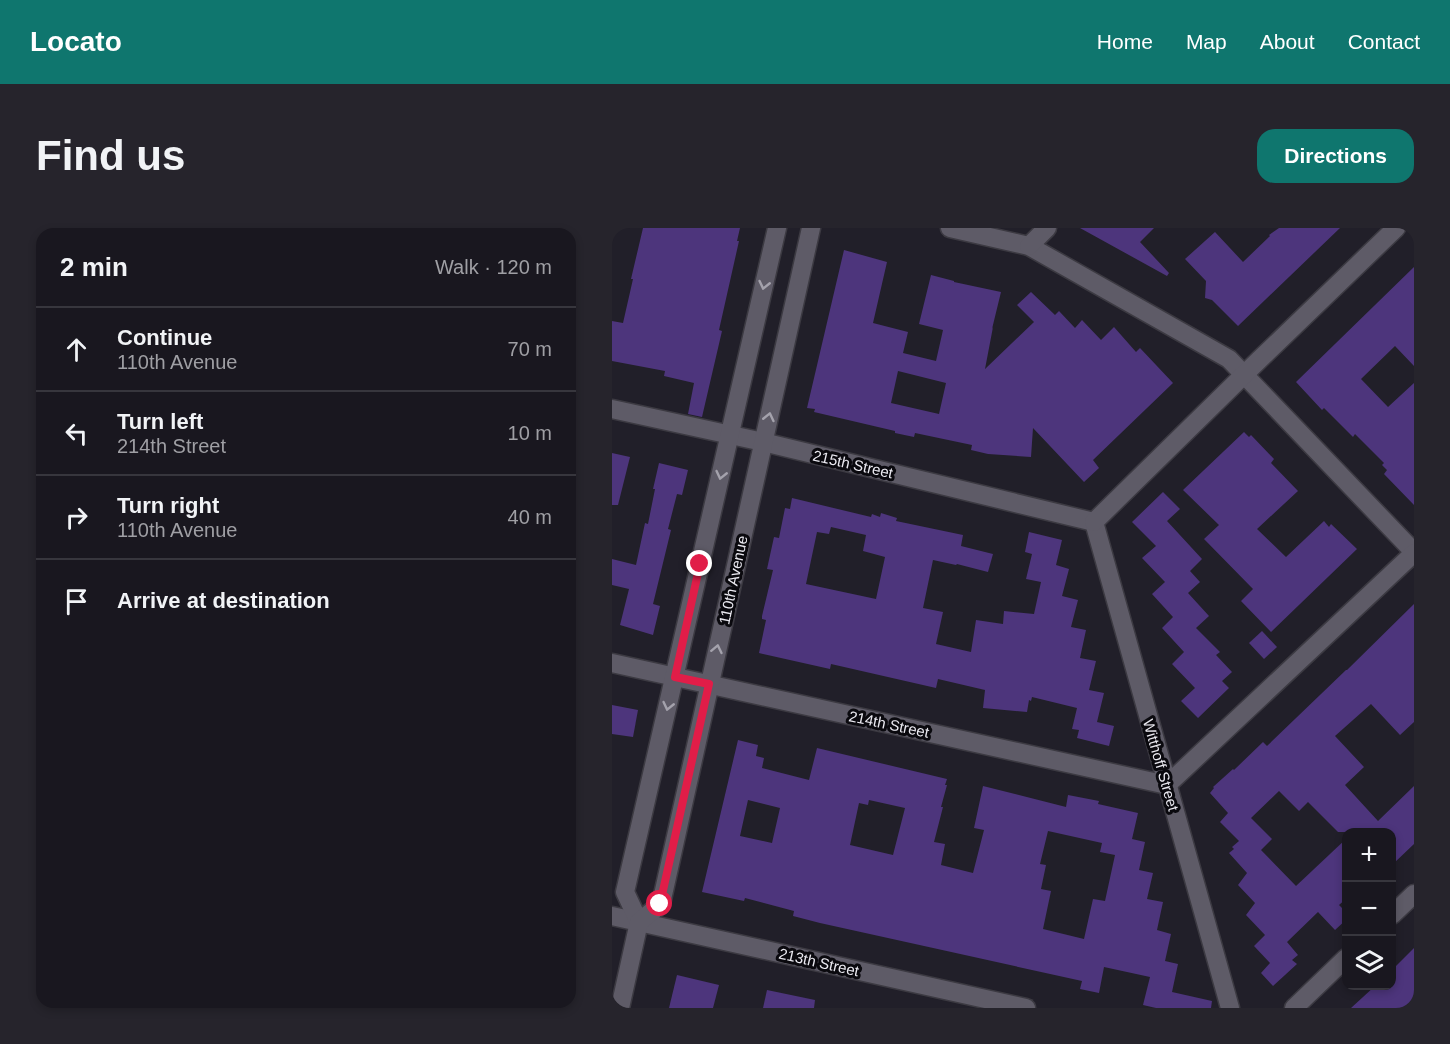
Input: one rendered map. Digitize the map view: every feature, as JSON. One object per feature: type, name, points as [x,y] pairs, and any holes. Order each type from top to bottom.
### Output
[{"type":"street","points":[[620,1008],[639,922],[625,892],[777,228]]},
{"type":"street","name":"110th Avenue","points":[[639,922],[660,904],[811,228]]},
{"type":"street","points":[[950,228],[1029,246],[1229,359],[1414,553],[1167,785]]},
{"type":"street","points":[[1029,246],[1047,228]]},
{"type":"street","points":[[1094,522],[1396,228]]},
{"type":"street","name":"215th Street","points":[[612,409],[763,442],[1094,522]]},
{"type":"street","name":"Witthoff Street","points":[[1094,522],[1230,1008]]},
{"type":"street","name":"214th Street","points":[[612,663],[1167,785]]},
{"type":"street","points":[[1396,911],[1414,894]]},
{"type":"street","name":"213th Street","points":[[612,916],[1026,1008]]},
{"type":"street","points":[[1294,1008],[1342,963]]},
{"type":"building","points":[[643,228],[740,228],[719,330],[722,331],[702,417],[688,414],[694,383],[664,376],[665,371],[612,361],[612,321],[623,323]]},
{"type":"building","points":[[1080,228],[1154,228],[1140,242],[1169,273],[1167,276]]},
{"type":"building","points":[[1279,228],[1340,228],[1238,326],[1212,300],[1205,298],[1206,281],[1185,259],[1215,232],[1243,262]]},
{"type":"building","points":[[844,250],[887,262],[873,323],[908,332],[903,353],[936,361],[943,330],[919,324],[931,275],[1001,292],[985,369],[1034,322],[1017,305],[1031,292],[1055,315],[1059,311],[1075,328],[1082,320],[1101,340],[1114,327],[1136,352],[1140,348],[1173,383],[1093,460],[1099,468],[1084,482],[1033,428],[1031,457],[988,454],[971,450],[972,445],[915,433],[914,437],[895,433],[895,431],[814,412],[815,409],[807,408]],"holes":[[[898,371],[946,383],[939,414],[891,403]]]},
{"type":"building","points":[[1414,267],[1414,366],[1395,346],[1361,379],[1388,407],[1414,383],[1414,505],[1384,474],[1387,470],[1382,465],[1384,463],[1355,434],[1353,437],[1324,408],[1322,410],[1296,382]]},
{"type":"building","points":[[1244,432],[1249,437],[1251,435],[1274,459],[1271,463],[1298,491],[1257,529],[1286,557],[1324,521],[1329,527],[1331,524],[1357,549],[1271,632],[1241,601],[1253,589],[1204,539],[1219,525],[1183,490]]},
{"type":"building","points":[[612,453],[630,457],[618,505],[612,505]]},
{"type":"building","points":[[659,463],[688,470],[682,495],[677,494],[668,529],[671,530],[653,604],[660,606],[653,635],[620,625],[629,589],[612,585],[612,559],[636,565],[645,523],[648,524]]},
{"type":"building","points":[[1163,492],[1180,509],[1167,521],[1202,559],[1190,571],[1200,582],[1188,593],[1209,616],[1196,628],[1220,652],[1216,655],[1232,672],[1222,681],[1229,688],[1198,718],[1181,701],[1195,688],[1172,664],[1184,652],[1162,628],[1173,617],[1152,594],[1165,582],[1142,558],[1156,546],[1132,522]]},
{"type":"building","points":[[792,498],[871,517],[872,514],[880,517],[881,513],[897,518],[896,521],[963,535],[961,546],[993,554],[988,572],[933,560],[923,608],[943,612],[936,644],[971,652],[976,620],[1003,624],[1004,611],[1034,614],[1041,582],[1026,579],[1032,554],[1025,552],[1029,532],[1062,540],[1056,565],[1069,569],[1062,596],[1078,600],[1071,627],[1086,630],[1080,658],[1096,661],[1089,690],[1104,693],[1097,722],[1114,726],[1109,746],[1077,738],[1079,730],[1072,729],[1077,708],[1032,697],[1031,701],[1029,700],[1027,712],[983,708],[985,690],[938,679],[936,688],[831,664],[830,669],[759,653],[766,620],[762,619],[762,616],[773,570],[767,569],[774,537],[779,538],[785,508],[790,509]],"holes":[[[831,527],[866,535],[863,551],[885,557],[876,599],[806,584],[817,532],[829,534]]]},
{"type":"building","points":[[1414,604],[1414,722],[1400,735],[1371,704],[1335,736],[1364,767],[1345,785],[1378,821],[1414,786],[1414,844],[1396,861],[1396,828],[1342,828],[1342,832],[1338,832],[1308,802],[1299,811],[1279,791],[1251,818],[1272,839],[1261,850],[1296,886],[1342,843],[1342,902],[1339,905],[1342,908],[1342,924],[1335,930],[1318,912],[1287,942],[1298,955],[1292,960],[1297,964],[1273,986],[1261,973],[1270,963],[1254,946],[1265,935],[1246,915],[1255,903],[1238,885],[1247,873],[1229,853],[1239,841],[1220,822],[1228,813],[1210,793],[1213,787],[1263,742],[1267,746]]},
{"type":"building","points":[[1262,631],[1277,647],[1264,659],[1249,643]]},
{"type":"building","points":[[612,705],[638,710],[633,737],[612,734]]},
{"type":"building","points":[[738,740],[758,745],[756,756],[764,758],[762,768],[809,780],[817,748],[947,779],[934,842],[945,844],[941,865],[973,873],[984,830],[974,828],[983,786],[1066,807],[1068,795],[1099,801],[1098,804],[1138,813],[1132,839],[1145,842],[1139,870],[1153,873],[1147,899],[1163,902],[1157,930],[1171,934],[1165,961],[1178,964],[1172,992],[1212,1001],[1211,1008],[1156,1008],[1143,1005],[1150,977],[1104,967],[1099,993],[1080,989],[1082,981],[820,923],[793,916],[794,911],[745,898],[744,901],[702,892]],"holes":[[[748,800],[780,808],[772,843],[740,836]],[[869,800],[905,808],[893,855],[850,845],[859,803],[868,805]],[[1048,831],[1102,843],[1100,852],[1115,855],[1105,901],[1093,899],[1084,939],[1043,929],[1051,891],[1041,889],[1046,865],[1040,864]]]},
{"type":"building","points":[[1414,948],[1414,1008],[1351,1008],[1371,990],[1396,990],[1396,966]]},
{"type":"building","points":[[677,975],[719,985],[713,1008],[669,1008]]},
{"type":"building","points":[[767,990],[815,1000],[814,1008],[763,1008]]},
{"type":"route","points":[[660,904],[709,684],[675,677],[700,564]]}]
